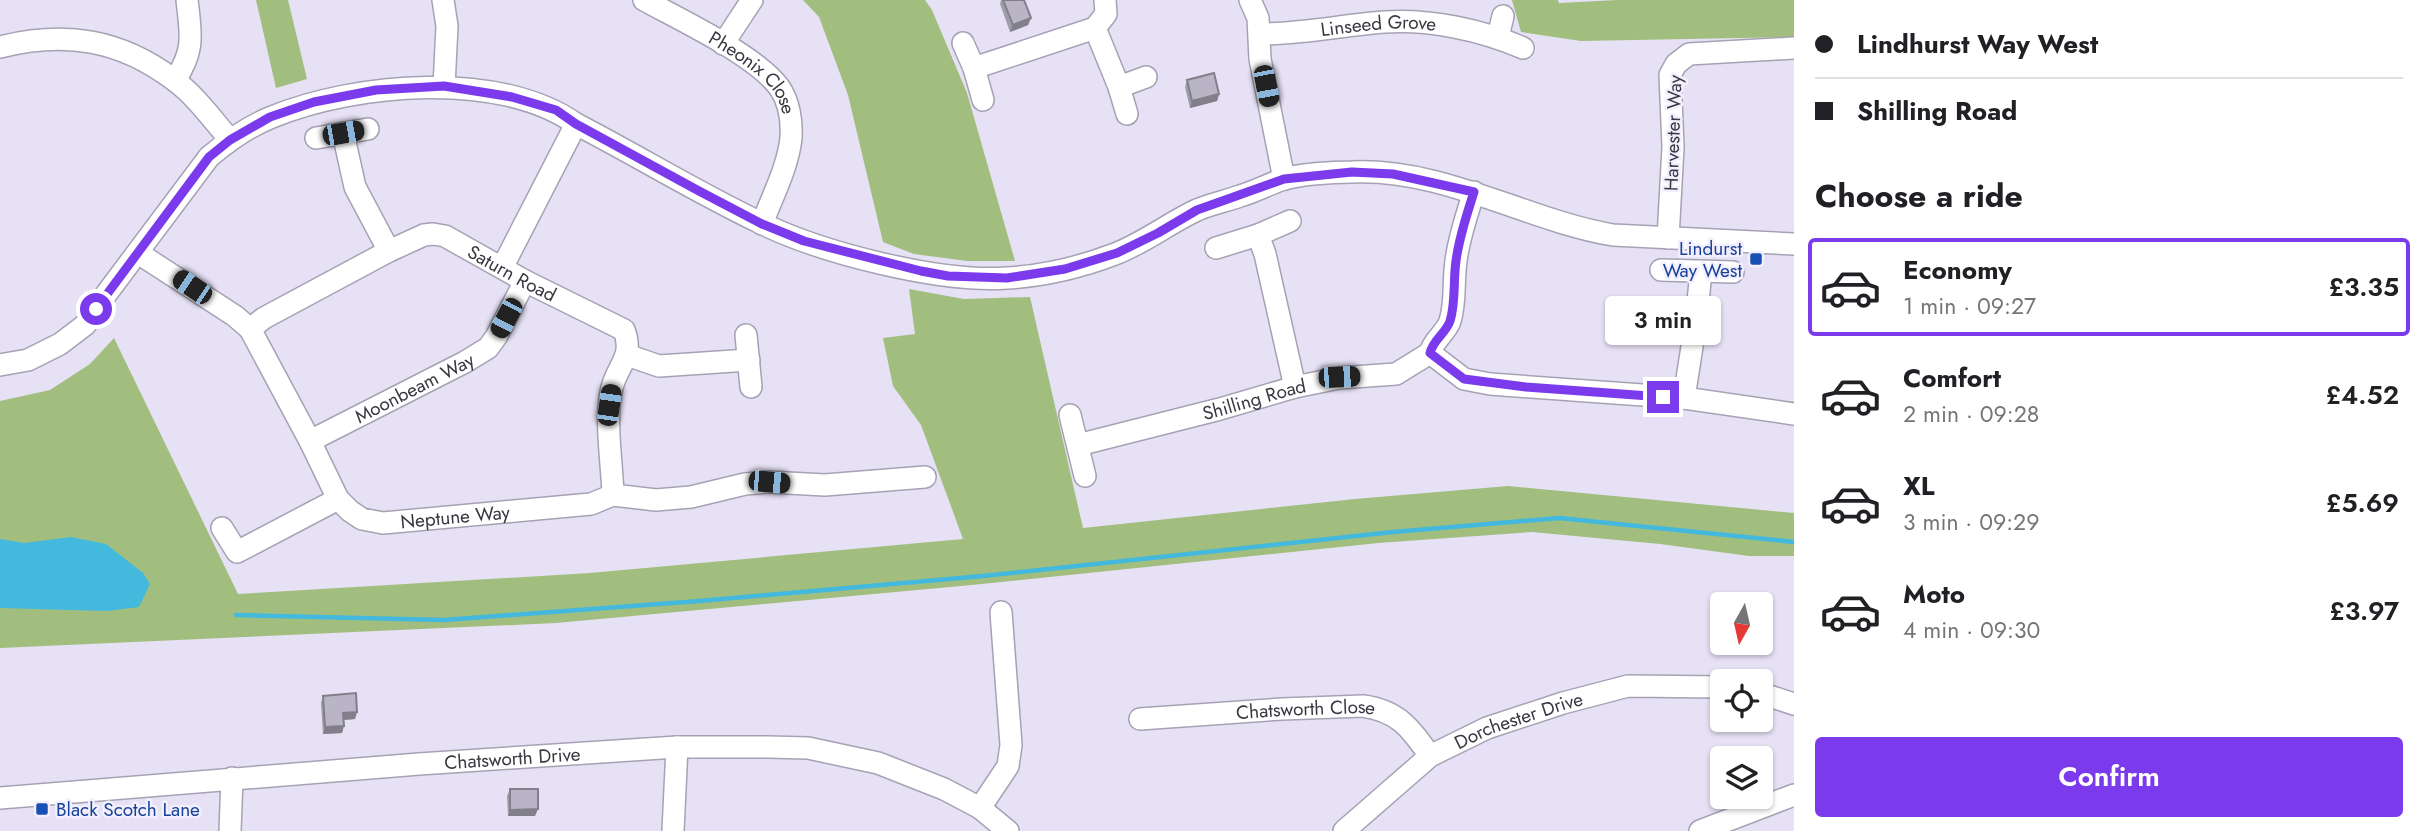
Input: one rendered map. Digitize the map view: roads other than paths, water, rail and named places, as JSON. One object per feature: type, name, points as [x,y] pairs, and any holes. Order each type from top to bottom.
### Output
[{"type":"street","points":[[175,80],[187,62],[190,51],[187,0]]},
{"type":"street","points":[[443,0],[447,26],[444,86]]},
{"type":"street","name":"Pheonix Close","points":[[644,0],[723,44],[768,74],[787,101],[791,138],[786,162],[762,224]]},
{"type":"street","points":[[723,44],[752,0]]},
{"type":"street","points":[[974,68],[1095,28],[1106,14],[1105,0]]},
{"type":"street","points":[[1250,0],[1258,18],[1261,59],[1284,179]]},
{"type":"street","name":"Linseed Grove","points":[[1260,34],[1387,22],[1456,27],[1500,26],[1523,48]]},
{"type":"street","points":[[1095,28],[1127,114]]},
{"type":"street","points":[[0,47],[52,38],[97,42],[131,54],[175,80],[230,140]]},
{"type":"street","points":[[963,43],[974,68],[983,100]]},
{"type":"street","name":"Harvester Way","points":[[1668,238],[1673,147],[1671,75],[1676,64],[1689,54],[1794,48]]},
{"type":"street","points":[[1119,87],[1146,77]]},
{"type":"street","points":[[0,365],[28,360],[60,344],[85,325],[209,157],[230,140],[270,117],[314,102],[376,90],[444,86],[512,97],[556,110],[576,124],[762,224],[804,241],[948,276],[1007,278],[1065,269],[1117,253],[1197,210],[1284,179],[1352,172],[1393,174],[1474,192],[1586,230],[1614,235],[1794,244]]},
{"type":"street","points":[[503,266],[576,124]]},
{"type":"street","points":[[316,138],[368,129]]},
{"type":"street","points":[[343,133],[355,187],[389,251]]},
{"type":"street","points":[[1474,192],[1456,262],[1449,325],[1430,353],[1464,379],[1490,384],[1684,398],[1794,414]]},
{"type":"street","points":[[1216,248],[1258,235],[1290,221]]},
{"type":"street","name":"Saturn Road","points":[[250,329],[264,318],[389,251],[424,235],[433,234],[444,236],[503,266],[525,281],[624,330],[628,340],[627,355]]},
{"type":"street","points":[[1258,235],[1265,254],[1295,387]]},
{"type":"street","name":"Neptune Way","points":[[138,253],[250,329],[338,499],[349,512],[362,519],[383,523],[591,504],[613,495],[656,500],[691,497],[745,484],[769,482],[825,485],[925,477]]},
{"type":"street","points":[[1661,270],[1733,272]]},
{"type":"street","points":[[1684,398],[1701,272]]},
{"type":"street","name":"Moonbeam Way","points":[[310,441],[488,348],[525,281]]},
{"type":"street","points":[[747,335],[751,387]]},
{"type":"street","name":"Shilling Road","points":[[1078,445],[1339,377],[1396,374],[1430,353]]},
{"type":"street","points":[[613,495],[609,405],[611,388],[627,355],[659,366],[749,360]]},
{"type":"street","points":[[1070,415],[1085,476]]},
{"type":"street","points":[[900,457],[901,478]]},
{"type":"street","points":[[222,528],[237,552],[338,499]]},
{"type":"street","points":[[980,808],[1008,766],[1011,745],[1001,612]]},
{"type":"street","name":"Dorchester Drive","points":[[1345,831],[1430,756],[1487,728],[1563,703],[1628,686],[1710,687]]},
{"type":"street","points":[[1773,697],[1794,704]]},
{"type":"street","name":"Chatsworth Close","points":[[1140,719],[1162,726],[1282,709],[1363,706],[1377,708],[1397,717],[1415,735],[1430,756]]},
{"type":"street","points":[[673,831],[677,747]]},
{"type":"street","name":"Chatsworth Drive","points":[[0,798],[232,778],[677,747],[808,748],[842,754],[889,768],[944,789],[980,808],[1007,831]]},
{"type":"street","points":[[230,831],[232,778]]},
{"type":"street","points":[[1700,831],[1794,795]]},
{"type":"water","points":[[71,537],[106,544],[143,573],[150,584],[139,607],[107,611],[0,608],[0,539],[24,543]]},
{"type":"waterway","points":[[236,615],[444,620],[983,576],[1393,532],[1559,518],[1794,542]]},
{"type":"place","name":"Lindurst Way West","points":[[1756,259]]},
{"type":"place","name":"Black Scotch Lane","points":[[42,809]]}]
